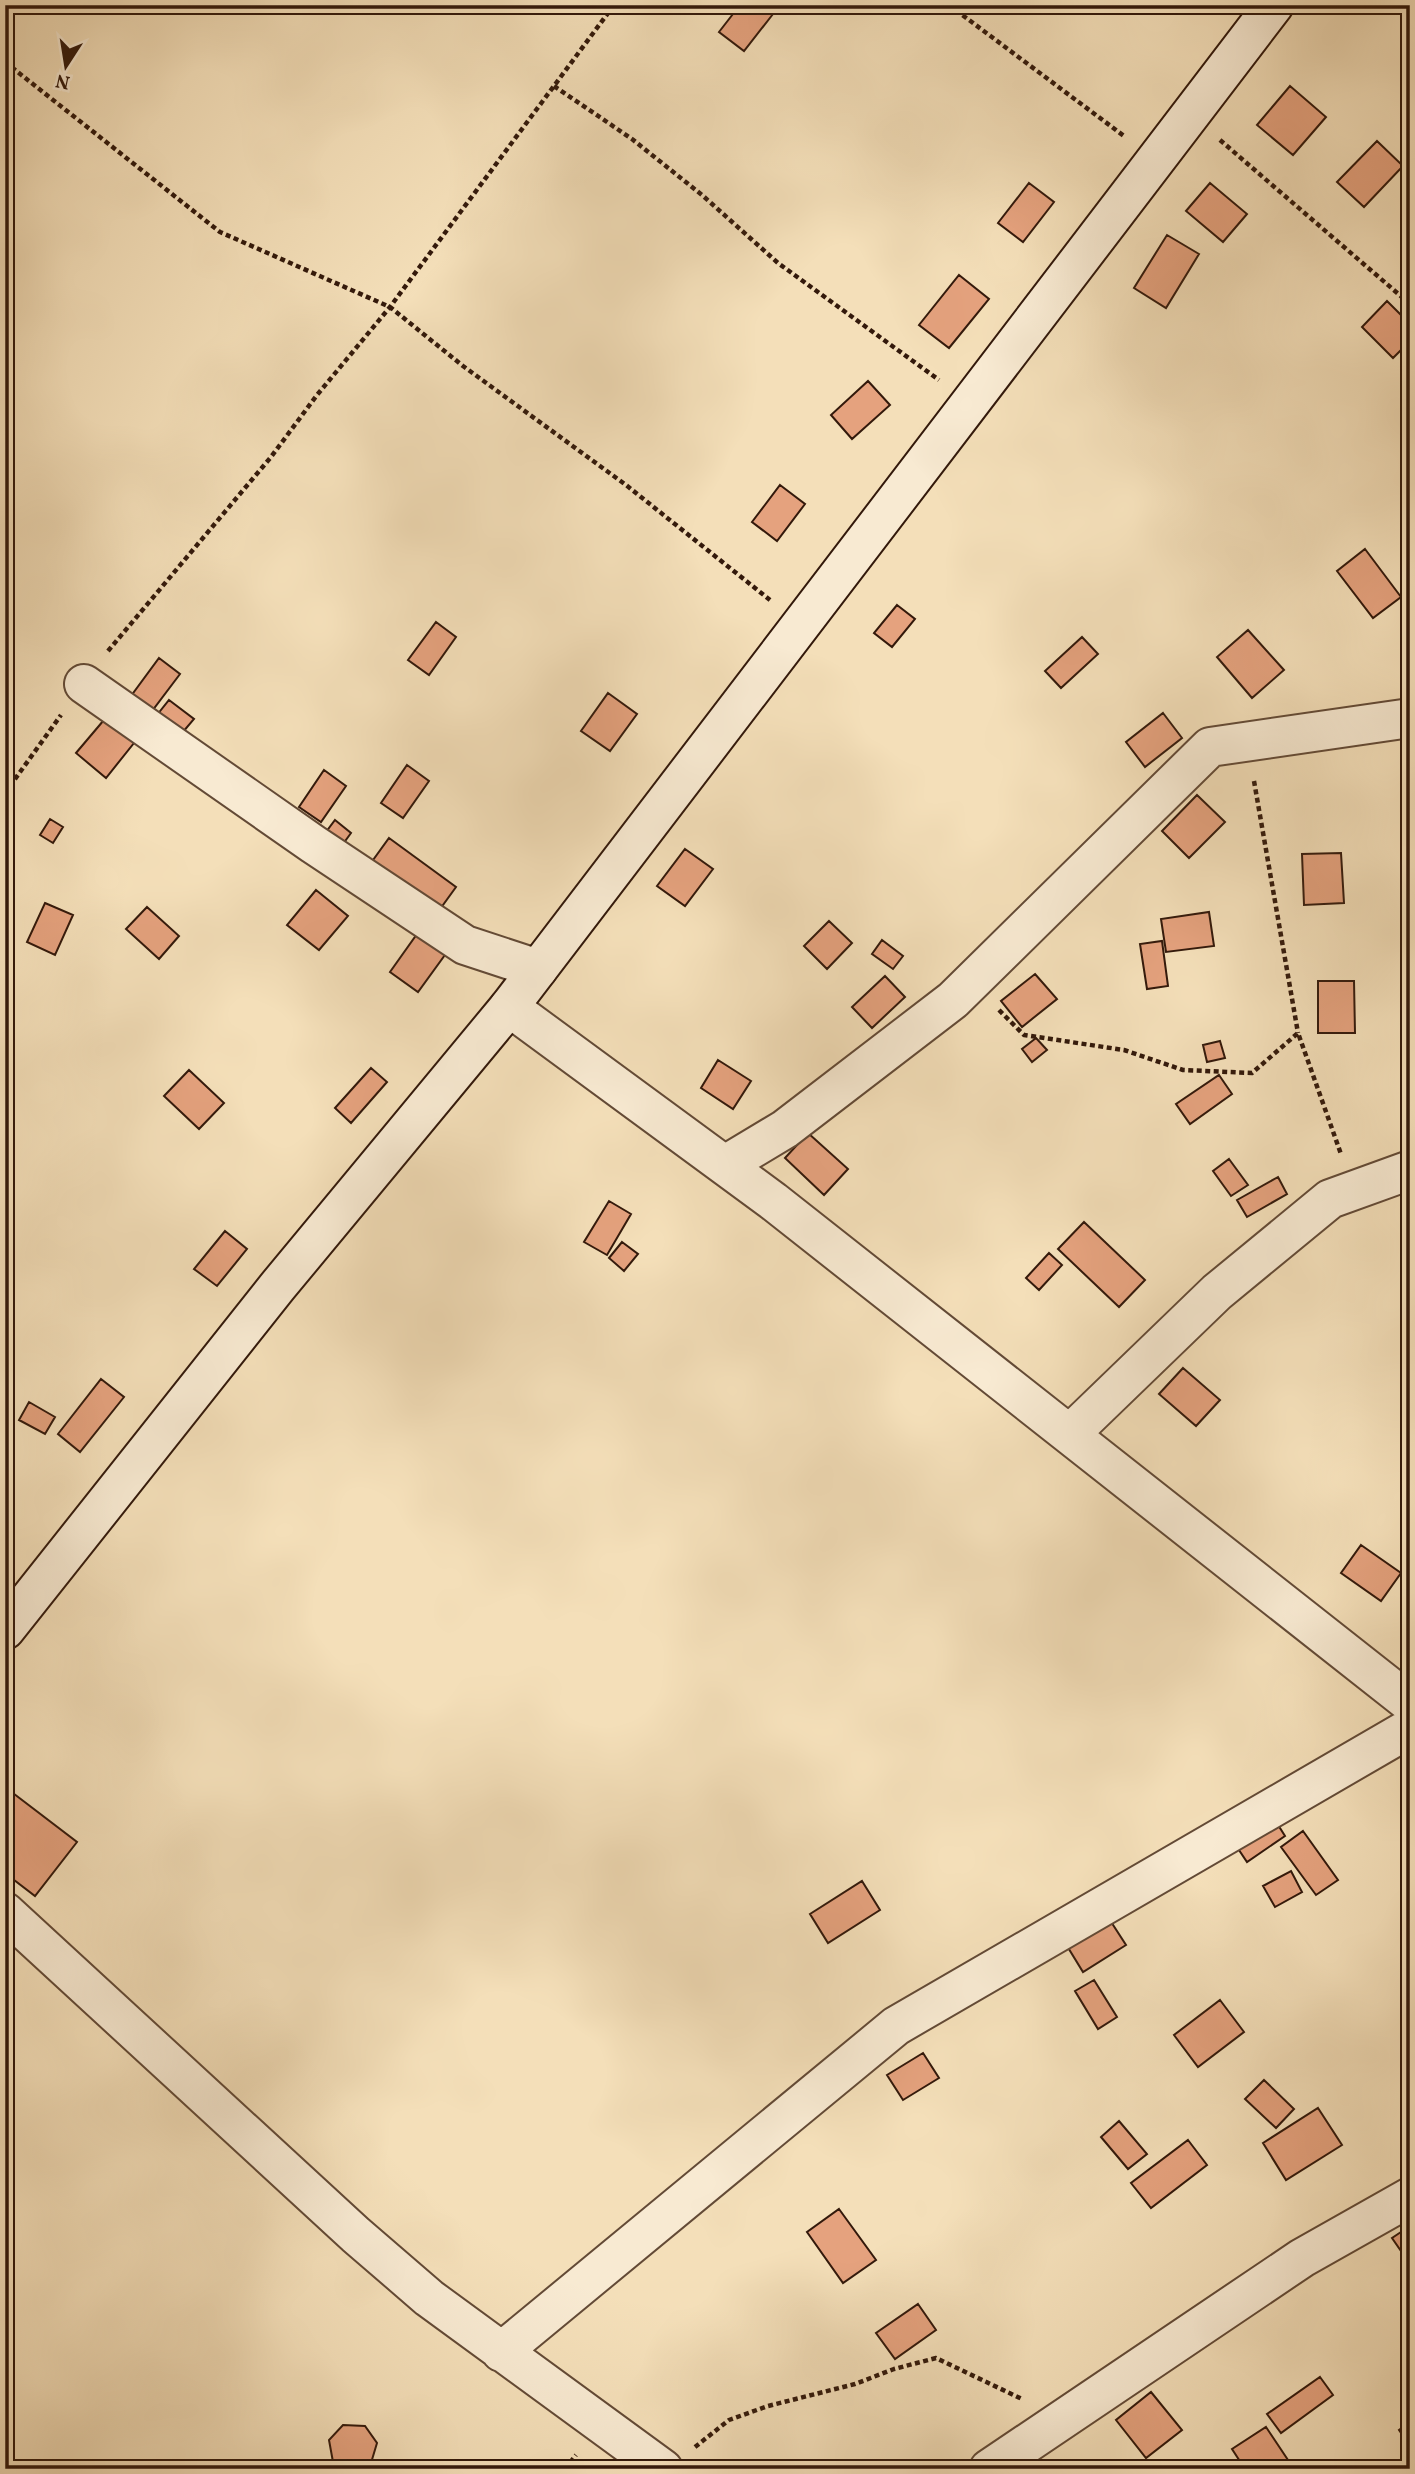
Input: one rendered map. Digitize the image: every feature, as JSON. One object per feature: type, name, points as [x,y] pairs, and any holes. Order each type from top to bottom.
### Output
[{"type":"street","points":[[5,1630],[277,1287],[509,1007],[1273,5]]},
{"type":"street","points":[[84,684],[313,844],[465,945],[538,969]]},
{"type":"street","points":[[724,1165],[785,1129],[953,1000],[1210,747],[1410,718]]},
{"type":"street","points":[[509,1007],[724,1165],[1410,1703]]},
{"type":"street","points":[[1070,1434],[1216,1292],[1330,1199],[1410,1170]]},
{"type":"street","points":[[501,2352],[896,2026],[1410,1728]]},
{"type":"street","points":[[5,1912],[356,2235],[429,2298],[501,2352],[675,2462]]},
{"type":"street","points":[[989,2469],[1302,2258],[1410,2197]]},
{"type":"path","points":[[5,793],[110,648],[271,457],[317,395],[390,307],[614,5]]},
{"type":"path","points":[[949,5],[1155,160]]},
{"type":"path","points":[[5,62],[219,232],[390,307],[463,366],[626,485],[801,625]]},
{"type":"path","points":[[554,86],[652,155],[702,195],[778,263],[970,403]]},
{"type":"path","points":[[1191,114],[1410,304]]},
{"type":"path","points":[[1247,742],[1298,1033],[1354,1190]]},
{"type":"path","points":[[970,983],[1024,1035],[1124,1050],[1183,1070],[1252,1073],[1298,1033]]},
{"type":"path","points":[[675,2462],[729,2420],[768,2406],[855,2384],[894,2369],[936,2358],[1064,2418]]},
{"type":"building","points":[[740,5],[762,5],[773,14],[744,51],[719,32]]},
{"type":"building","points":[[1290,86],[1326,117],[1293,155],[1257,125]]},
{"type":"building","points":[[1377,141],[1403,166],[1364,207],[1337,182]]},
{"type":"building","points":[[1029,183],[1054,202],[1023,242],[998,223]]},
{"type":"building","points":[[1210,183],[1247,214],[1223,242],[1186,211]]},
{"type":"building","points":[[1167,235],[1199,254],[1166,308],[1134,288]]},
{"type":"building","points":[[959,275],[989,299],[949,348],[919,325]]},
{"type":"building","points":[[1387,301],[1410,324],[1410,341],[1393,358],[1362,327]]},
{"type":"building","points":[[868,381],[890,405],[852,439],[831,415]]},
{"type":"building","points":[[780,485],[805,504],[777,541],[752,522]]},
{"type":"building","points":[[1365,549],[1401,597],[1373,618],[1337,571]]},
{"type":"building","points":[[897,605],[915,619],[892,647],[874,633]]},
{"type":"building","points":[[436,622],[456,637],[429,675],[408,660]]},
{"type":"building","points":[[1248,630],[1284,670],[1252,698],[1217,657]]},
{"type":"building","points":[[1082,637],[1098,654],[1061,688],[1045,671]]},
{"type":"building","points":[[159,658],[180,674],[152,711],[131,696]]},
{"type":"building","points":[[608,693],[637,714],[610,751],[581,731]]},
{"type":"building","points":[[169,700],[194,719],[177,739],[153,720]]},
{"type":"building","points":[[1163,713],[1182,738],[1145,767],[1126,742]]},
{"type":"building","points":[[109,714],[138,738],[106,778],[76,753]]},
{"type":"building","points":[[407,765],[429,781],[403,818],[381,803]]},
{"type":"building","points":[[324,770],[346,786],[321,822],[299,807]]},
{"type":"building","points":[[1197,795],[1225,822],[1189,858],[1162,831]]},
{"type":"building","points":[[50,819],[63,827],[53,843],[40,835]]},
{"type":"building","points":[[335,820],[351,833],[340,848],[323,836]]},
{"type":"building","points":[[389,838],[456,887],[435,916],[368,867]]},
{"type":"building","points":[[685,849],[713,869],[685,906],[657,886]]},
{"type":"building","points":[[1341,853],[1344,903],[1304,905],[1302,854]]},
{"type":"building","points":[[316,890],[348,916],[319,950],[287,925]]},
{"type":"building","points":[[45,903],[73,915],[55,955],[27,942]]},
{"type":"building","points":[[147,907],[179,936],[159,959],[126,929]]},
{"type":"building","points":[[1209,912],[1214,946],[1166,952],[1161,919]]},
{"type":"building","points":[[829,921],[852,943],[827,969],[804,946]]},
{"type":"building","points":[[422,927],[450,948],[418,992],[390,972]]},
{"type":"building","points":[[882,940],[903,956],[893,969],[872,954]]},
{"type":"building","points":[[1162,941],[1168,986],[1147,989],[1140,944]]},
{"type":"building","points":[[1035,974],[1057,999],[1022,1027],[1001,1001]]},
{"type":"building","points":[[885,976],[905,997],[872,1028],[852,1007]]},
{"type":"building","points":[[1318,981],[1354,981],[1355,1033],[1318,1033]]},
{"type":"building","points":[[1036,1038],[1047,1050],[1032,1062],[1022,1049]]},
{"type":"building","points":[[1220,1041],[1225,1058],[1207,1062],[1203,1045]]},
{"type":"building","points":[[718,1060],[751,1081],[733,1109],[701,1088]]},
{"type":"building","points":[[371,1068],[387,1082],[351,1123],[335,1108]]},
{"type":"building","points":[[189,1070],[224,1103],[199,1129],[164,1096]]},
{"type":"building","points":[[1219,1075],[1232,1094],[1190,1124],[1176,1104]]},
{"type":"building","points":[[5,1098],[12,1105],[5,1111]]},
{"type":"building","points":[[808,1133],[848,1169],[824,1195],[785,1158]]},
{"type":"building","points":[[1229,1159],[1248,1185],[1231,1196],[1213,1171]]},
{"type":"building","points":[[1278,1177],[1287,1194],[1247,1217],[1237,1200]]},
{"type":"building","points":[[609,1201],[631,1214],[607,1255],[584,1242]]},
{"type":"building","points":[[1084,1222],[1145,1280],[1119,1307],[1058,1249]]},
{"type":"building","points":[[225,1231],[247,1249],[217,1286],[194,1269]]},
{"type":"building","points":[[622,1242],[638,1254],[624,1271],[609,1258]]},
{"type":"building","points":[[1049,1253],[1062,1265],[1039,1290],[1026,1278]]},
{"type":"building","points":[[1183,1368],[1220,1400],[1196,1426],[1159,1394]]},
{"type":"building","points":[[101,1379],[124,1397],[80,1452],[58,1434]]},
{"type":"building","points":[[29,1402],[55,1417],[45,1434],[19,1420]]},
{"type":"building","points":[[1361,1545],[1401,1573],[1381,1601],[1341,1573]]},
{"type":"building","points":[[5,1787],[77,1842],[35,1896],[5,1873]]},
{"type":"building","points":[[1270,1812],[1285,1836],[1247,1862],[1231,1838]]},
{"type":"building","points":[[1303,1831],[1338,1880],[1316,1895],[1281,1847]]},
{"type":"building","points":[[1291,1871],[1302,1892],[1275,1907],[1263,1886]]},
{"type":"building","points":[[862,1881],[880,1910],[828,1943],[810,1914]]},
{"type":"building","points":[[1106,1914],[1126,1945],[1083,1972],[1064,1941]]},
{"type":"building","points":[[1094,1980],[1117,2017],[1098,2029],[1075,1991]]},
{"type":"building","points":[[1220,2000],[1244,2032],[1198,2067],[1174,2035]]},
{"type":"building","points":[[923,2053],[939,2078],[903,2100],[887,2075]]},
{"type":"building","points":[[1264,2080],[1294,2109],[1276,2128],[1245,2099]]},
{"type":"building","points":[[1318,2108],[1342,2145],[1286,2180],[1263,2143]]},
{"type":"building","points":[[1119,2121],[1147,2154],[1128,2169],[1101,2137]]},
{"type":"building","points":[[1188,2140],[1207,2165],[1151,2208],[1131,2183]]},
{"type":"building","points":[[839,2209],[876,2260],[843,2283],[807,2232]]},
{"type":"building","points":[[1410,2226],[1410,2264],[1392,2238]]},
{"type":"building","points":[[918,2304],[936,2330],[895,2359],[876,2333]]},
{"type":"building","points":[[1320,2377],[1333,2395],[1281,2433],[1267,2414]]},
{"type":"building","points":[[1151,2392],[1182,2430],[1146,2458],[1116,2420]]},
{"type":"building","points":[[1410,2422],[1410,2446],[1399,2430]]},
{"type":"building","points":[[343,2425],[365,2426],[377,2443],[371,2463],[358,2469],[347,2469],[333,2462],[329,2440]]},
{"type":"building","points":[[1266,2427],[1294,2469],[1245,2469],[1232,2449]]}]
